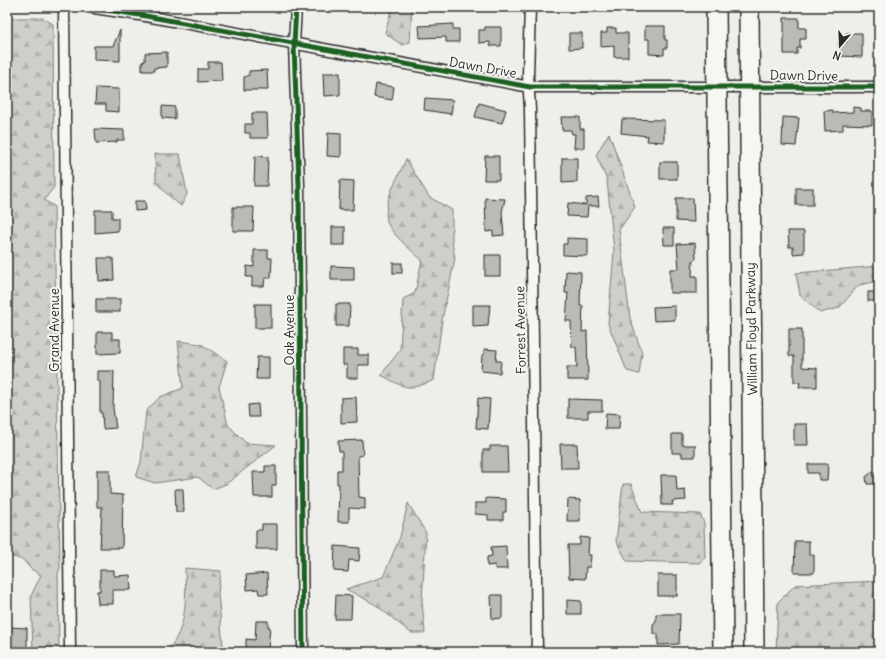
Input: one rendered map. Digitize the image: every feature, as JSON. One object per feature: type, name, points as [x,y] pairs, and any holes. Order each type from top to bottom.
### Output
[{"type":"highway","points":[[716,7],[723,652]]},
{"type":"highway","name":"William Floyd Parkway","points":[[749,7],[754,652]]},
{"type":"street","name":"Grand Avenue","points":[[64,7],[70,652]]},
{"type":"street","name":"Dawn Drive","points":[[88,7],[530,87],[879,87]]},
{"type":"street","name":"Oak Avenue","points":[[296,7],[294,44],[296,60],[299,185],[303,652]]},
{"type":"street","name":"Forrest Avenue","points":[[530,7],[528,76],[530,87],[537,652]]},
{"type":"green space","points":[[392,7],[412,7],[410,42],[402,45],[385,33]]},
{"type":"green space","points":[[7,18],[43,18],[53,24],[54,187],[44,200],[54,206],[60,568],[58,573],[59,652],[33,652],[31,596],[41,575],[31,569],[23,560],[7,555],[7,201],[9,172],[7,159]]},
{"type":"green space","points":[[609,133],[635,207],[619,230],[630,318],[642,353],[639,374],[627,371],[608,324],[614,251],[607,180],[596,155]]},
{"type":"green space","points":[[155,154],[180,154],[187,194],[181,206],[156,182]]},
{"type":"green space","points":[[406,159],[429,197],[452,210],[452,242],[455,258],[442,320],[434,380],[412,387],[407,387],[381,375],[400,350],[403,299],[415,293],[422,260],[392,231],[387,221],[386,213],[389,197]]},
{"type":"green space","points":[[879,266],[879,281],[859,285],[839,308],[820,313],[800,295],[796,273]]},
{"type":"green space","points":[[178,341],[201,344],[227,361],[219,387],[228,425],[246,443],[276,445],[226,484],[213,489],[198,477],[155,483],[136,477],[141,462],[146,411],[160,397],[183,388]]},
{"type":"green space","points":[[623,484],[631,484],[642,512],[700,514],[704,523],[705,558],[699,563],[627,561],[616,541]]},
{"type":"green space","points":[[408,503],[426,533],[422,601],[425,633],[411,633],[376,605],[346,589],[383,577],[400,537]]},
{"type":"green space","points":[[185,568],[221,571],[218,593],[223,646],[222,652],[166,652],[173,643],[182,623],[186,591]]},
{"type":"green space","points":[[879,581],[879,652],[776,652],[778,602],[795,585]]},
{"type":"building","points":[[784,18],[799,18],[799,28],[806,28],[806,39],[800,39],[800,48],[797,48],[797,54],[784,54]]},
{"type":"building","points":[[453,24],[453,29],[459,29],[459,42],[446,42],[446,37],[420,38],[419,26]]},
{"type":"building","points":[[645,26],[665,26],[665,40],[667,40],[667,48],[664,48],[664,55],[649,54],[649,39],[645,39]]},
{"type":"building","points":[[485,27],[501,27],[501,46],[490,46],[490,42],[479,43],[479,30],[485,30]]},
{"type":"building","points":[[607,28],[616,28],[616,33],[628,33],[628,57],[614,57],[614,46],[601,47],[601,33],[607,33]]},
{"type":"building","points":[[120,30],[120,61],[94,60],[94,46],[113,46]]},
{"type":"building","points":[[569,33],[582,33],[582,48],[569,49]]},
{"type":"building","points":[[846,33],[862,33],[862,57],[839,56],[838,42],[847,42]]},
{"type":"building","points":[[167,52],[167,67],[154,68],[154,71],[142,71],[142,62],[145,61],[145,53]]},
{"type":"building","points":[[208,62],[221,62],[222,81],[198,82],[198,69],[208,69]]},
{"type":"building","points":[[267,70],[268,90],[244,90],[244,77],[249,75],[249,71]]},
{"type":"building","points":[[323,73],[340,73],[340,95],[324,96]]},
{"type":"building","points":[[376,84],[394,87],[392,100],[374,97]]},
{"type":"building","points":[[96,88],[119,89],[119,112],[106,111],[106,104],[95,104]]},
{"type":"building","points":[[425,98],[453,100],[451,114],[424,110]]},
{"type":"building","points":[[479,103],[506,110],[502,123],[475,117]]},
{"type":"building","points":[[162,106],[175,107],[175,119],[162,118]]},
{"type":"building","points":[[853,107],[861,108],[861,111],[872,111],[872,125],[843,124],[843,130],[825,131],[824,111],[833,110],[833,113],[853,112]]},
{"type":"building","points":[[252,113],[267,113],[268,138],[250,138],[250,133],[245,133],[245,124],[252,124]]},
{"type":"building","points":[[561,117],[580,117],[580,129],[584,129],[584,148],[574,148],[575,134],[572,134],[571,130],[562,130]]},
{"type":"building","points":[[783,117],[799,118],[796,146],[782,145]]},
{"type":"building","points":[[622,119],[664,120],[664,142],[647,141],[648,136],[621,133]]},
{"type":"building","points":[[95,129],[124,130],[124,140],[117,140],[117,142],[96,143]]},
{"type":"building","points":[[328,133],[341,134],[341,157],[327,156]]},
{"type":"building","points":[[255,156],[268,157],[267,186],[254,186]]},
{"type":"building","points":[[485,156],[499,156],[499,180],[484,180]]},
{"type":"building","points":[[562,158],[577,158],[577,182],[562,183]]},
{"type":"building","points":[[660,162],[677,162],[677,179],[660,179]]},
{"type":"building","points":[[340,180],[354,181],[353,210],[339,210]]},
{"type":"building","points":[[796,188],[813,188],[813,205],[796,205]]},
{"type":"building","points":[[598,197],[599,206],[588,206],[587,217],[567,216],[568,203],[586,205],[586,198]]},
{"type":"building","points":[[485,198],[505,199],[502,212],[504,235],[493,236],[493,231],[486,232]]},
{"type":"building","points":[[676,198],[693,198],[694,222],[676,221]]},
{"type":"building","points":[[135,201],[145,201],[146,210],[135,211]]},
{"type":"building","points":[[233,207],[254,207],[253,231],[233,231]]},
{"type":"building","points":[[95,210],[112,210],[112,218],[118,218],[118,231],[95,233]]},
{"type":"building","points":[[332,227],[345,227],[345,245],[332,245]]},
{"type":"building","points":[[663,228],[674,228],[674,245],[664,245]]},
{"type":"building","points":[[788,231],[804,231],[804,253],[793,254],[793,247],[789,247]]},
{"type":"building","points":[[567,238],[588,239],[588,256],[563,255],[563,244],[567,244]]},
{"type":"building","points":[[695,243],[696,259],[693,260],[692,276],[697,276],[697,293],[670,293],[670,269],[679,269],[677,244]]},
{"type":"building","points":[[254,250],[268,250],[268,258],[272,258],[271,278],[265,278],[264,286],[252,286],[252,277],[246,277],[247,266],[254,267]]},
{"type":"building","points":[[485,255],[500,255],[500,276],[485,276]]},
{"type":"building","points":[[98,258],[113,258],[114,280],[99,281]]},
{"type":"building","points":[[393,263],[402,263],[402,273],[393,273]]},
{"type":"building","points":[[331,266],[354,267],[354,280],[331,280]]},
{"type":"building","points":[[566,271],[581,272],[580,306],[583,306],[582,332],[587,331],[588,380],[567,380],[567,367],[577,367],[576,347],[572,347],[571,321],[566,321],[568,293],[565,293]]},
{"type":"building","points":[[868,292],[879,292],[879,301],[868,301]]},
{"type":"building","points":[[96,299],[120,299],[120,312],[96,312]]},
{"type":"building","points":[[255,304],[271,304],[271,328],[255,328]]},
{"type":"building","points":[[336,304],[350,304],[349,326],[336,326]]},
{"type":"building","points":[[473,305],[490,305],[488,326],[473,327]]},
{"type":"building","points":[[675,306],[675,320],[654,321],[653,307]]},
{"type":"building","points":[[789,329],[802,329],[802,367],[817,368],[817,387],[799,387],[800,382],[794,382],[794,356],[789,356]]},
{"type":"building","points":[[97,332],[112,332],[112,339],[120,339],[120,353],[97,354]]},
{"type":"building","points":[[343,349],[358,349],[358,355],[369,355],[369,365],[358,365],[358,378],[347,378],[347,365],[343,365]]},
{"type":"building","points":[[484,349],[497,350],[496,361],[501,361],[500,373],[481,371]]},
{"type":"building","points":[[257,357],[269,357],[269,379],[256,379]]},
{"type":"building","points":[[97,371],[114,371],[113,408],[116,428],[103,429],[102,413],[100,413],[100,381],[97,381]]},
{"type":"building","points":[[356,397],[357,422],[341,423],[341,398]]},
{"type":"building","points":[[478,398],[490,399],[488,429],[476,428]]},
{"type":"building","points":[[568,399],[602,400],[602,411],[588,411],[588,418],[568,418]]},
{"type":"building","points":[[258,404],[259,417],[249,417],[248,405]]},
{"type":"building","points":[[606,413],[620,414],[619,429],[605,429]]},
{"type":"building","points":[[794,424],[807,424],[808,445],[794,445]]},
{"type":"building","points":[[672,434],[682,434],[682,445],[695,445],[695,457],[682,457],[682,453],[672,453]]},
{"type":"building","points":[[362,440],[363,455],[358,456],[359,497],[365,498],[365,509],[349,508],[349,522],[338,522],[339,484],[337,484],[337,470],[342,470],[342,451],[339,451],[338,441]]},
{"type":"building","points":[[560,444],[577,444],[578,468],[561,468]]},
{"type":"building","points":[[490,446],[507,446],[508,472],[483,472],[483,450],[490,450]]},
{"type":"building","points":[[808,464],[828,464],[827,480],[819,480],[819,473],[808,473]]},
{"type":"building","points":[[265,466],[276,466],[276,485],[272,486],[272,497],[254,497],[253,472],[265,472]]},
{"type":"building","points":[[97,470],[110,470],[110,494],[123,495],[122,548],[100,548],[102,507],[97,507]]},
{"type":"building","points":[[873,471],[879,477],[879,484],[867,484],[866,477]]},
{"type":"building","points":[[661,475],[676,475],[677,491],[685,490],[686,500],[672,501],[673,505],[662,505]]},
{"type":"building","points":[[175,489],[183,489],[184,512],[176,512]]},
{"type":"building","points":[[486,498],[506,499],[506,512],[503,512],[503,520],[488,520],[488,515],[475,514],[475,503],[486,503]]},
{"type":"building","points":[[568,499],[580,500],[580,521],[567,521]]},
{"type":"building","points":[[262,524],[277,524],[277,549],[256,549],[256,530],[262,530]]},
{"type":"building","points":[[580,537],[589,538],[588,555],[591,555],[590,567],[586,567],[585,579],[569,578],[568,545],[580,545]]},
{"type":"building","points":[[795,541],[809,541],[809,555],[814,555],[814,573],[794,573]]},
{"type":"building","points":[[335,546],[360,548],[359,561],[349,560],[348,572],[334,571]]},
{"type":"building","points":[[506,546],[507,569],[495,569],[495,565],[487,566],[487,557],[492,556],[491,547]]},
{"type":"building","points":[[100,570],[114,570],[114,576],[130,575],[131,590],[113,590],[113,604],[98,604],[97,591],[100,591]]},
{"type":"building","points":[[267,573],[268,594],[259,594],[258,589],[247,590],[246,575]]},
{"type":"building","points":[[658,575],[677,575],[677,596],[658,596]]},
{"type":"building","points":[[336,595],[352,596],[351,619],[335,619]]},
{"type":"building","points":[[491,595],[502,595],[502,618],[492,619]]},
{"type":"building","points":[[567,600],[581,601],[581,614],[567,614]]},
{"type":"building","points":[[656,614],[680,614],[679,644],[658,645],[658,634],[653,634],[653,624],[656,621]]},
{"type":"building","points":[[256,621],[268,621],[268,627],[270,627],[268,649],[246,648],[246,639],[255,640]]},
{"type":"building","points":[[9,627],[27,628],[27,650],[9,652]]},
{"type":"cycle path","points":[[88,7],[146,16],[530,87],[879,87]]},
{"type":"cycle path","points":[[296,7],[294,44],[299,185],[303,652]]}]
